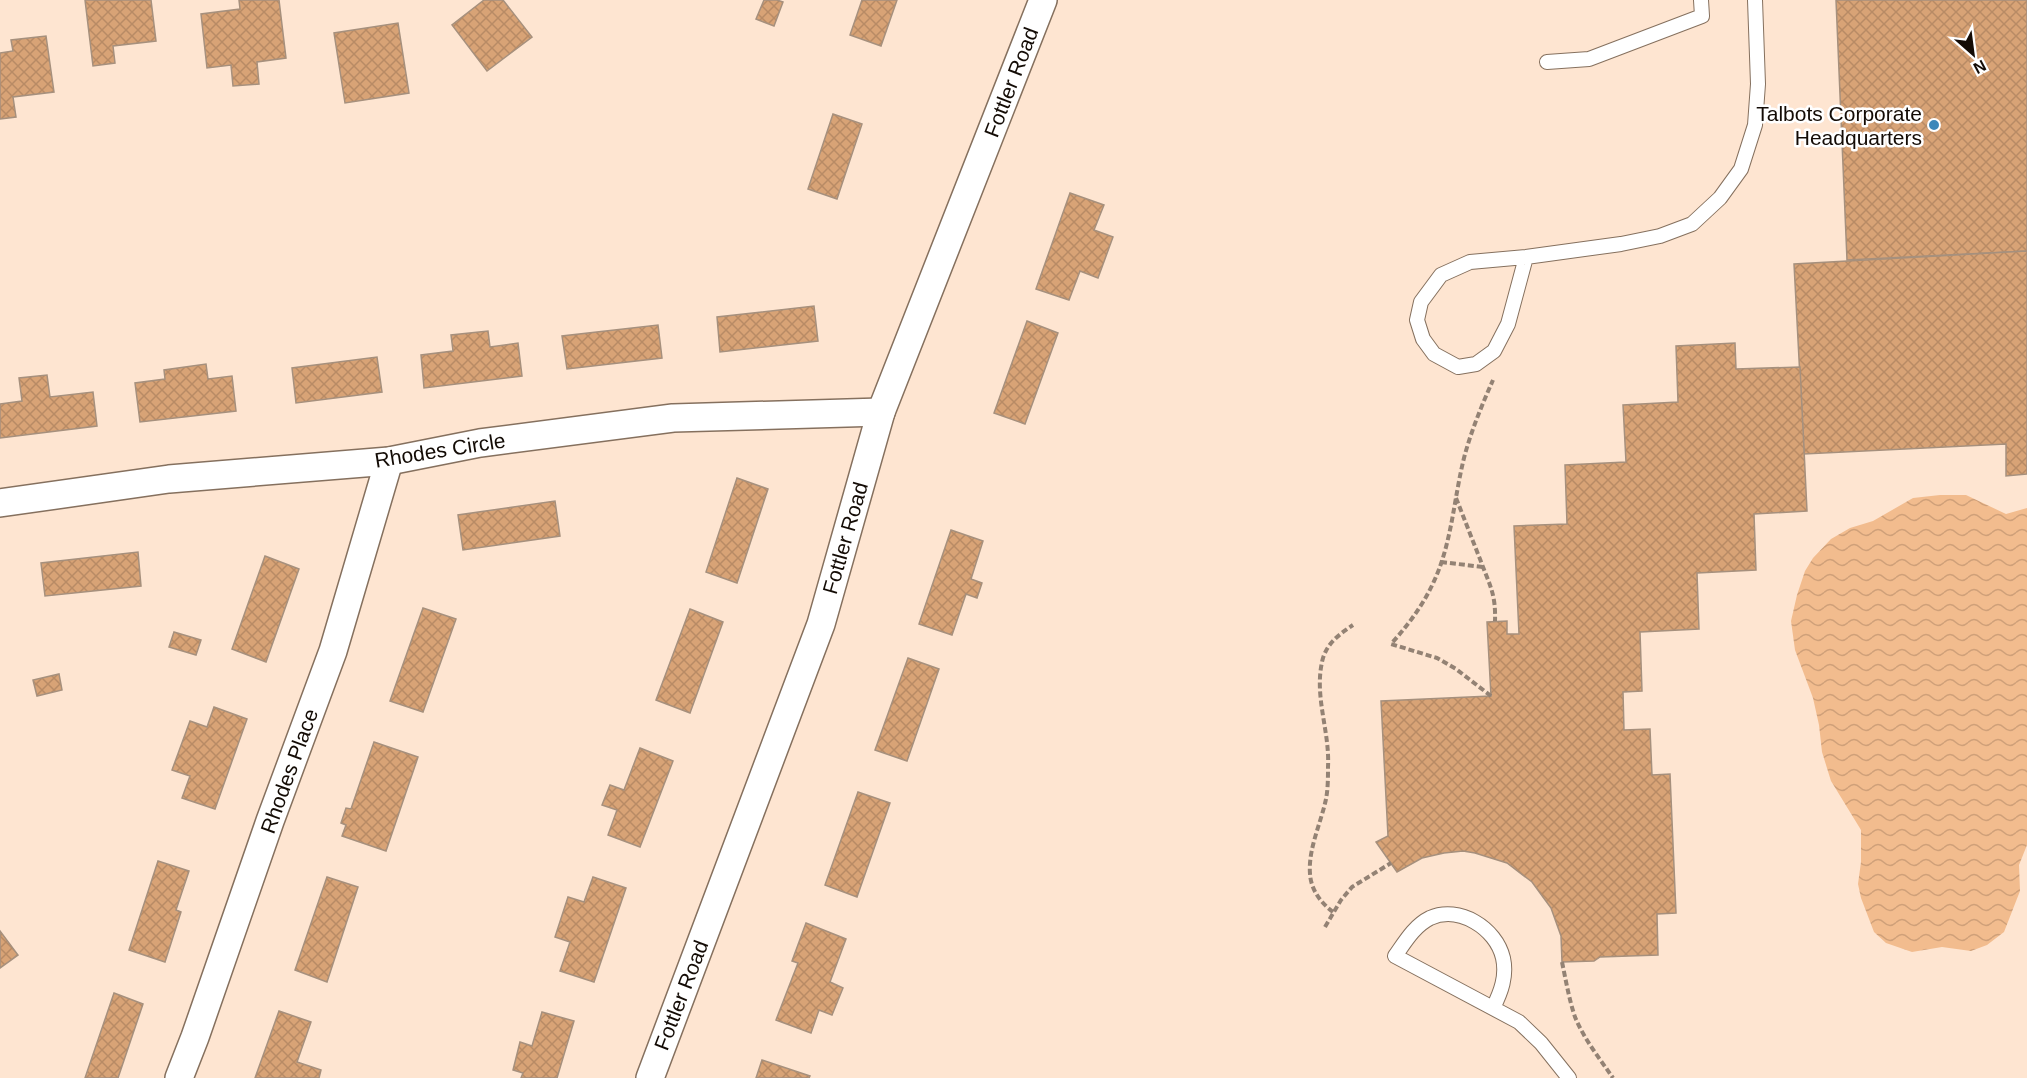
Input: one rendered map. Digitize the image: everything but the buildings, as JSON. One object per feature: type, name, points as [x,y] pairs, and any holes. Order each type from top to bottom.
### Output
[{"type":"street","name":"Fottler Road","points":[[650,1078],[820,624],[880,412],[1043,0]]},
{"type":"street","name":"Rhodes Circle","points":[[0,503],[169,479],[388,461],[480,442],[673,418],[880,412]]},
{"type":"street","name":"Rhodes Place","points":[[179,1078],[333,651],[388,461]]},
{"type":"lane","points":[[1547,62],[1588,60],[1702,16],[1701,0]]},
{"type":"lane","points":[[1526,257],[1508,324],[1494,351],[1476,364],[1458,367],[1434,354],[1423,339],[1417,320],[1421,302],[1441,275],[1470,262],[1622,244],[1660,236],[1692,224],[1720,198],[1741,169],[1755,125],[1758,84],[1755,0]]},
{"type":"lane","points":[[1493,1008],[1501,993],[1504,978],[1503,957],[1494,939],[1480,925],[1464,916],[1445,914],[1429,919],[1413,930],[1395,956],[1519,1022],[1541,1043],[1569,1078]]},
{"type":"path","points":[[1491,696],[1437,658],[1391,644],[1411,621],[1436,577],[1447,542],[1464,457],[1481,407],[1497,370]]},
{"type":"path","points":[[1456,497],[1482,567],[1492,586],[1496,604],[1495,621]]},
{"type":"path","points":[[1441,562],[1482,567]]},
{"type":"path","points":[[1333,912],[1314,890],[1310,875],[1311,856],[1326,797],[1329,764],[1320,678],[1324,657],[1332,640],[1353,625]]},
{"type":"path","points":[[1325,927],[1341,900],[1352,887],[1391,863]]},
{"type":"path","points":[[1562,962],[1576,1020],[1613,1078]]},
{"type":"water","points":[[1966,495],[2006,514],[2027,508],[2027,845],[2019,865],[2020,891],[2004,932],[1987,945],[1971,951],[1942,947],[1912,952],[1886,943],[1874,932],[1861,898],[1858,884],[1861,830],[1831,781],[1822,752],[1813,698],[1795,650],[1791,621],[1805,571],[1813,558],[1831,539],[1850,528],[1873,521],[1913,498]]},
{"type":"place","name":"Talbots Corporate Headquarters","points":[[1934,125]]}]
